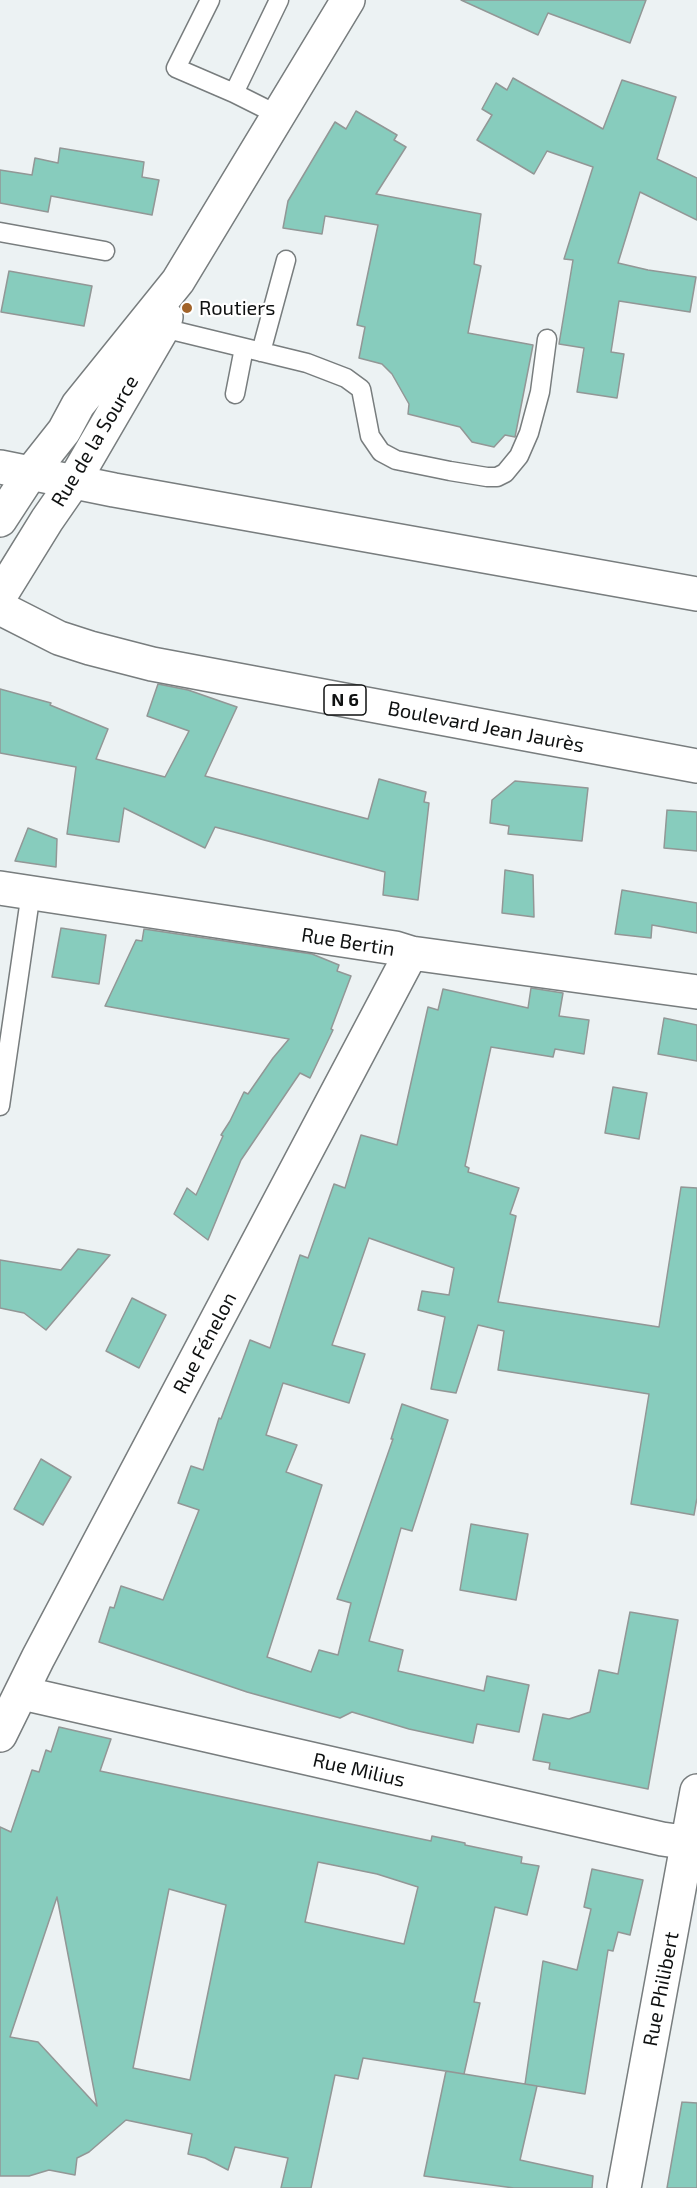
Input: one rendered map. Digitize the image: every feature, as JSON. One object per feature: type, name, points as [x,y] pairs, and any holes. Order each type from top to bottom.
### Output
[{"type":"street","name":"Rue de la Source","points":[[0,520],[15,470],[63,431],[78,405],[178,281],[348,0]]},
{"type":"street","name":"Rue de la Source","points":[[0,596],[74,481],[163,328],[178,281]]},
{"type":"street","points":[[15,470],[697,594]]},
{"type":"street","name":"Boulevard Jean Jaurès","points":[[0,608],[59,638],[152,664],[697,766]]},
{"type":"street","name":"Rue Bertin","points":[[15,890],[395,948],[411,953],[697,992]]},
{"type":"street","name":"Rue Fénelon","points":[[1,1730],[411,953]]},
{"type":"street","name":"Rue Milius","points":[[22,1693],[650,1836],[693,1843]]},
{"type":"street","name":"Rue Philibert","points":[[624,2188],[693,1843],[697,1791]]},
{"type":"lane","points":[[210,0],[176,69],[234,93],[278,115]]},
{"type":"lane","points":[[234,93],[279,0]]},
{"type":"lane","points":[[0,232],[105,251]]},
{"type":"lane","points":[[235,394],[286,260]]},
{"type":"lane","points":[[163,328],[308,363],[346,378],[361,389],[370,436],[381,452],[396,460],[450,471],[497,477],[505,473],[519,456],[529,433],[540,392],[548,339]]},
{"type":"lane","points":[[0,1106],[15,890]]},
{"type":"building","points":[[461,0],[646,0],[630,43],[548,13],[538,35]]},
{"type":"building","points":[[513,78],[603,129],[622,80],[676,97],[657,159],[697,178],[697,220],[640,192],[618,263],[696,277],[690,312],[619,301],[611,352],[624,354],[617,398],[577,392],[584,348],[559,344],[573,260],[564,259],[593,167],[547,151],[534,174],[477,140],[492,115],[482,109],[496,83],[507,90]]},
{"type":"building","points":[[356,111],[397,135],[394,140],[406,147],[376,194],[481,214],[474,264],[481,266],[468,333],[533,345],[515,437],[505,435],[494,447],[472,442],[460,427],[408,414],[409,404],[392,374],[382,364],[359,358],[365,327],[357,325],[378,225],[325,216],[322,234],[283,228],[288,201],[335,122],[346,129]]},
{"type":"building","points":[[60,148],[144,162],[142,177],[159,180],[152,215],[51,196],[48,212],[0,203],[0,170],[32,175],[35,158],[58,163]]},
{"type":"building","points":[[9,271],[92,286],[84,326],[1,312]]},
{"type":"building","points":[[158,684],[188,690],[237,707],[205,776],[368,819],[379,779],[426,792],[424,802],[429,803],[418,900],[383,895],[385,872],[215,827],[205,848],[124,808],[119,842],[67,834],[76,767],[0,753],[0,689],[51,703],[50,705],[108,729],[96,759],[165,777],[189,731],[147,716]]},
{"type":"building","points":[[515,781],[588,788],[582,841],[508,834],[509,826],[490,823],[492,800]]},
{"type":"building","points":[[667,810],[697,812],[697,851],[664,848]]},
{"type":"building","points":[[28,828],[57,839],[56,867],[15,861]]},
{"type":"building","points":[[505,870],[533,875],[534,917],[502,913]]},
{"type":"building","points":[[622,890],[697,903],[697,933],[652,925],[651,938],[615,934]]},
{"type":"building","points":[[61,928],[106,935],[99,984],[52,977]]},
{"type":"building","points":[[144,929],[312,954],[339,965],[337,971],[351,976],[331,1029],[333,1030],[310,1078],[300,1073],[241,1160],[208,1240],[174,1214],[187,1188],[196,1195],[223,1136],[221,1135],[244,1092],[248,1094],[289,1039],[105,1006],[136,940],[142,941]]},
{"type":"building","points":[[531,988],[563,993],[559,1016],[589,1020],[584,1054],[555,1049],[553,1057],[491,1047],[465,1166],[469,1168],[468,1172],[519,1188],[510,1214],[516,1216],[498,1302],[659,1327],[681,1187],[697,1188],[697,1498],[694,1515],[631,1504],[649,1394],[498,1370],[504,1331],[478,1325],[456,1393],[431,1389],[445,1317],[418,1310],[422,1291],[449,1295],[454,1268],[369,1238],[332,1345],[365,1354],[349,1403],[283,1383],[266,1435],[297,1445],[286,1472],[322,1485],[267,1657],[311,1672],[319,1650],[338,1655],[351,1603],[337,1599],[393,1439],[391,1439],[402,1404],[448,1420],[412,1531],[401,1528],[369,1641],[403,1650],[398,1671],[484,1691],[487,1676],[529,1685],[519,1732],[477,1724],[473,1743],[409,1729],[352,1712],[340,1718],[247,1692],[99,1642],[110,1607],[114,1608],[121,1586],[163,1600],[199,1510],[178,1503],[191,1466],[203,1470],[219,1418],[221,1419],[250,1340],[270,1348],[300,1255],[308,1258],[334,1184],[345,1188],[361,1135],[397,1145],[428,1007],[438,1010],[443,989],[528,1008]]},
{"type":"building","points":[[664,1018],[697,1025],[697,1061],[658,1054]]},
{"type":"building","points":[[613,1087],[647,1093],[639,1139],[605,1133]]},
{"type":"building","points":[[78,1249],[110,1255],[46,1330],[24,1313],[0,1308],[0,1260],[61,1270]]},
{"type":"building","points":[[132,1298],[166,1315],[139,1368],[106,1351]]},
{"type":"building","points":[[41,1459],[71,1477],[43,1525],[14,1509]]},
{"type":"building","points":[[471,1524],[528,1534],[516,1600],[460,1590]]},
{"type":"building","points":[[630,1612],[678,1620],[648,1789],[549,1769],[550,1763],[533,1760],[543,1714],[569,1719],[590,1712],[599,1670],[618,1674]]},
{"type":"building","points":[[59,1727],[111,1739],[100,1771],[431,1841],[432,1836],[465,1843],[465,1845],[522,1857],[521,1863],[539,1866],[527,1915],[495,1907],[474,2002],[480,2003],[464,2074],[363,2058],[358,2079],[335,2075],[311,2188],[281,2188],[288,2158],[235,2147],[228,2170],[205,2158],[188,2154],[192,2134],[126,2120],[89,2152],[77,2158],[75,2175],[49,2170],[29,2176],[0,2176],[0,1827],[11,1832],[32,1770],[39,1772],[46,1750],[51,1752]],"holes":[[[318,1862],[377,1874],[418,1887],[404,1944],[305,1922]],[[169,1889],[226,1905],[190,2080],[133,2068]],[[57,1897],[97,2106],[38,2042],[10,2037]]]},
{"type":"building","points":[[592,1869],[643,1880],[630,1935],[618,1932],[613,1951],[608,1950],[585,2094],[525,2084],[543,1961],[577,1970],[591,1909],[584,1907]]},
{"type":"building","points":[[446,2071],[537,2086],[520,2160],[593,2176],[592,2188],[514,2188],[424,2176]]},
{"type":"building","points":[[682,2102],[697,2103],[697,2188],[667,2188]]},
{"type":"place","name":"Routiers","points":[[187,308]]}]
